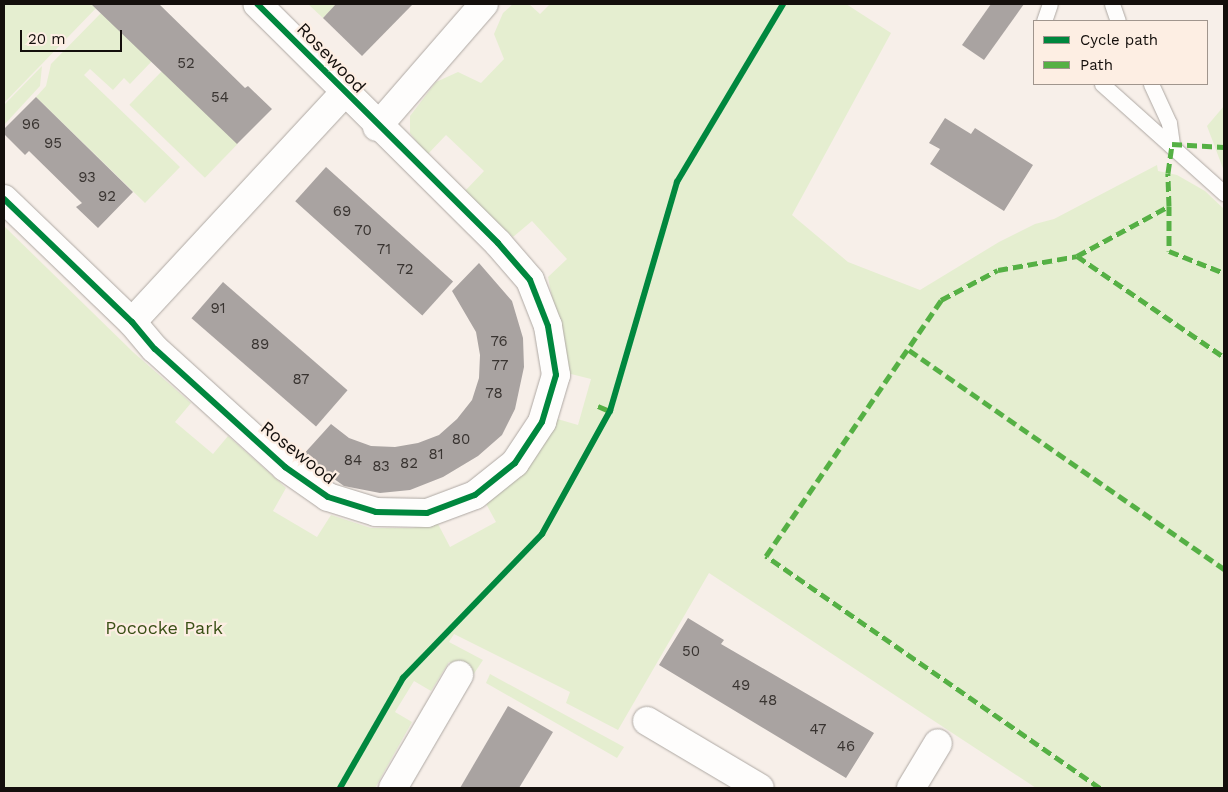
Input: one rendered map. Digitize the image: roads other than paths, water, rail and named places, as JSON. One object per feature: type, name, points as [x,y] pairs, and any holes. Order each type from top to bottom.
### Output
[{"type":"street","points":[[377,127],[484,4]]},
{"type":"street","name":"Rosewood","points":[[4,198],[132,322],[155,349],[278,461],[328,498],[376,512],[427,513],[475,496],[515,463],[542,422],[556,375],[548,326],[530,280],[498,243],[377,127],[261,5]]},
{"type":"street","name":"Rosewood","points":[[132,322],[344,92]]},
{"type":"street","points":[[393,788],[459,675]]},
{"type":"street","points":[[647,721],[760,788]]},
{"type":"street","points":[[911,788],[938,743]]},
{"type":"lane","points":[[1044,20],[1050,4]]},
{"type":"lane","points":[[1112,4],[1118,20]]},
{"type":"lane","points":[[1103,85],[1172,144],[1224,193]]},
{"type":"lane","points":[[1152,85],[1169,123],[1172,144]]},
{"type":"park label","name":"Pococke Park","points":[[164,628]]}]
